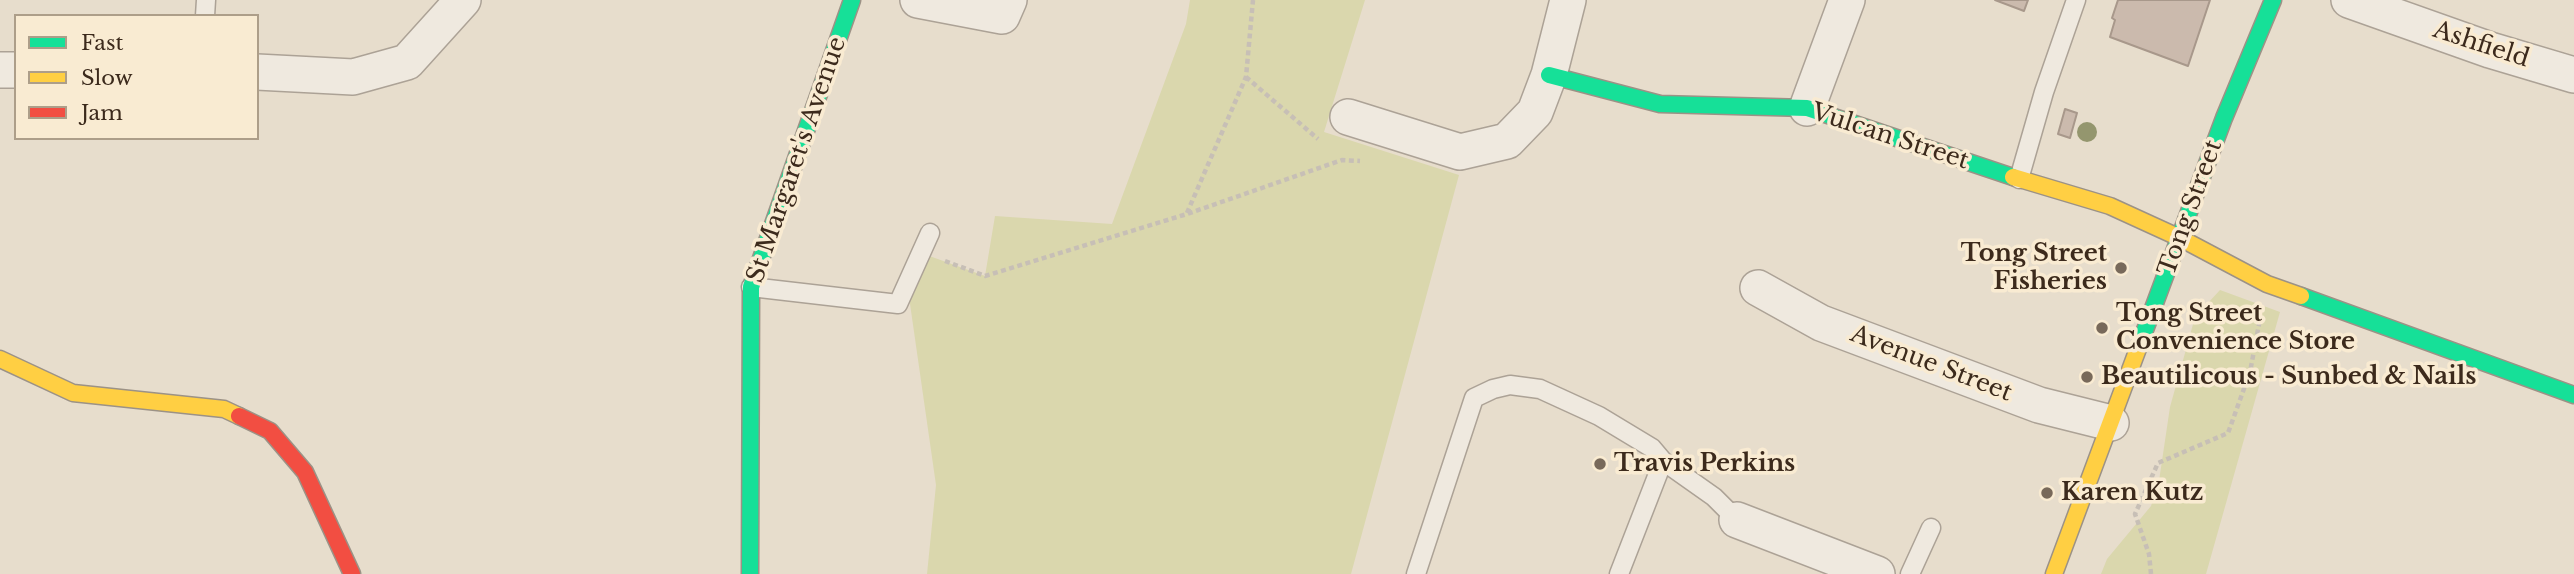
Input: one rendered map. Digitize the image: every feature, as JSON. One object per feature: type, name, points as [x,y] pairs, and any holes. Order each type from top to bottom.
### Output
[{"type":"main road","name":"St Margaret's Avenue","points":[[750,574],[751,287],[852,0]]},
{"type":"main road","name":"Tong Street","points":[[2054,574],[2224,118],[2273,0]]},
{"type":"main road","name":"Vulcan Street","points":[[1549,75],[1660,104],[1807,108],[2019,179],[2110,206],[2180,238],[2267,284],[2574,395]]},
{"type":"main road","points":[[0,359],[73,393],[223,409],[270,431],[305,472],[352,574]]},
{"type":"street","points":[[259,72],[353,77],[407,62],[463,0]]},
{"type":"street","points":[[918,0],[1002,16],[1009,0]]},
{"type":"street","points":[[1348,117],[1460,152],[1507,141],[1535,112],[1549,75],[1568,0]]},
{"type":"street","points":[[1807,108],[1847,0]]},
{"type":"street","name":"Ashfield","points":[[2349,0],[2490,50],[2574,75]]},
{"type":"street","name":"Avenue Street","points":[[1758,288],[1821,323],[2039,405],[2111,423]]},
{"type":"street","points":[[1737,520],[1877,574]]},
{"type":"lane","points":[[2019,179],[2044,92],[2077,0]]},
{"type":"lane","points":[[751,287],[898,304],[930,233]]},
{"type":"lane","points":[[1416,574],[1474,398],[1510,385],[1540,389],[1599,416],[1652,447],[1662,461],[1714,498],[1737,520]]},
{"type":"lane","points":[[1619,574],[1662,461]]},
{"type":"lane","points":[[1910,574],[1931,528]]},
{"type":"path","points":[[1187,214],[1246,77],[1253,0]]},
{"type":"path","points":[[1246,77],[1323,143]]},
{"type":"path","points":[[1333,151],[1342,160]]},
{"type":"path","points":[[921,253],[985,276],[1187,214],[1342,160],[1370,161]]},
{"type":"path","points":[[2151,574],[2149,554],[2135,514],[2158,463],[2228,433],[2250,372],[2267,284]]},
{"type":"shaded area","points":[[1190,0],[1365,0],[1324,132],[1459,175],[1351,574],[927,574],[936,485],[907,283],[921,253],[985,276],[995,216],[1112,224],[1186,24]]},
{"type":"shaded area","points":[[2220,290],[2280,312],[2206,574],[2101,574],[2107,559],[2151,506],[2159,481],[2170,407],[2195,317]]},
{"type":"building","points":[[1995,0],[2028,0],[2024,11]]},
{"type":"building","points":[[2118,0],[2210,0],[2188,66],[2110,37]]},
{"type":"building","points":[[2065,109],[2077,113],[2070,138],[2058,134]]},
{"type":"traffic: fast","points":[[750,574],[751,287],[852,0]]},
{"type":"traffic: fast","points":[[2139,346],[2224,118],[2273,0]]},
{"type":"traffic: fast","points":[[1549,75],[1660,104],[1807,108],[2013,177]]},
{"type":"traffic: fast","points":[[2301,296],[2574,395]]},
{"type":"traffic: slow","points":[[2013,177],[2110,206],[2180,238],[2267,284],[2301,296]]},
{"type":"traffic: slow","points":[[2054,574],[2139,346]]},
{"type":"traffic: slow","points":[[0,359],[73,393],[224,409],[239,416]]},
{"type":"traffic: jam","points":[[239,416],[270,431],[305,472],[352,574]]},
{"type":"place","name":"Tong Street Fisheries","points":[[2121,268]]},
{"type":"place","name":"Tong Street Convenience Store","points":[[2102,328]]},
{"type":"place","name":"Beautilicous - Sunbed & Nails","points":[[2087,377]]},
{"type":"place","name":"Travis Perkins","points":[[1600,464]]},
{"type":"place","name":"Karen Kutz","points":[[2047,493]]}]
